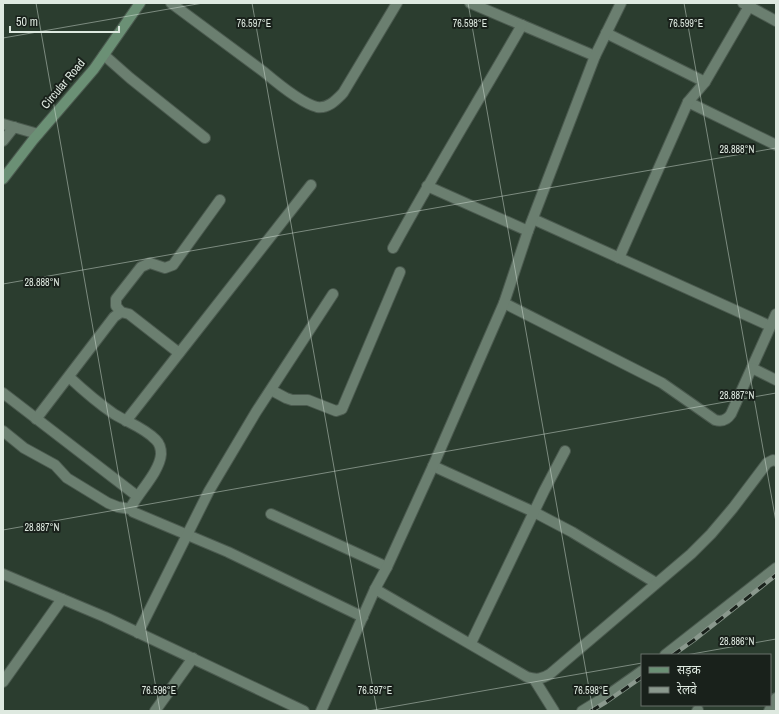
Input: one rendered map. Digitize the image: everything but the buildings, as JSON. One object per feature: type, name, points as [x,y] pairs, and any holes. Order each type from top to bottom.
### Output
[{"type":"main road","name":"Circular Road","points":[[3,179],[38,134],[94,69],[140,3]]},
{"type":"street","points":[[171,3],[289,91],[319,107],[327,106],[335,101],[342,93],[397,3]]},
{"type":"street","points":[[470,3],[595,56]]},
{"type":"street","points":[[321,711],[433,466],[504,303],[528,232],[595,56],[621,3]]},
{"type":"street","points":[[620,258],[688,102],[705,82],[748,4],[776,21]]},
{"type":"street","points":[[393,248],[427,186],[484,92],[522,25]]},
{"type":"street","points":[[606,33],[705,82]]},
{"type":"street","points":[[104,55],[130,78],[205,138]]},
{"type":"street","points":[[688,102],[776,144]]},
{"type":"street","points":[[3,124],[38,134]]},
{"type":"street","points":[[3,141],[14,127]]},
{"type":"street","points":[[126,421],[311,185]]},
{"type":"street","points":[[427,186],[528,232]]},
{"type":"street","points":[[179,353],[129,314],[121,312],[116,306],[116,299],[141,267],[150,263],[165,268],[173,265],[220,200]]},
{"type":"street","points":[[533,219],[770,326]]},
{"type":"street","points":[[271,390],[292,400],[308,400],[336,411],[342,409],[400,272]]},
{"type":"street","points":[[138,633],[209,491],[271,390],[334,294]]},
{"type":"street","points":[[504,303],[649,376],[681,395],[715,420],[719,421],[727,419],[731,414],[776,314]]},
{"type":"street","points":[[36,419],[114,317],[121,312]]},
{"type":"street","points":[[752,368],[776,380]]},
{"type":"street","points":[[69,377],[91,397],[113,413],[157,440],[161,451],[159,461],[152,475],[137,496],[131,509]]},
{"type":"street","points":[[3,393],[137,496]]},
{"type":"street","points":[[3,431],[24,448],[55,465],[67,478],[108,504],[131,509],[133,512],[228,552],[363,617]]},
{"type":"street","points":[[471,643],[565,451]]},
{"type":"street","points":[[376,589],[527,677],[534,679],[543,678],[550,674],[614,621],[691,554],[711,534],[733,508],[767,463],[771,460],[776,461]]},
{"type":"street","points":[[433,466],[534,512],[597,546],[656,583]]},
{"type":"street","points":[[271,514],[387,567]]},
{"type":"street","points":[[665,654],[776,568]]},
{"type":"street","points":[[3,574],[193,658],[304,711]]},
{"type":"street","points":[[3,682],[62,599]]},
{"type":"street","points":[[155,711],[193,658]]},
{"type":"street","points":[[582,711],[641,672]]},
{"type":"street","points":[[534,679],[554,711]]},
{"type":"street","points":[[768,711],[776,698]]},
{"type":"railway","points":[[674,654],[776,575]]},
{"type":"railway","points":[[591,711],[641,678]]}]
